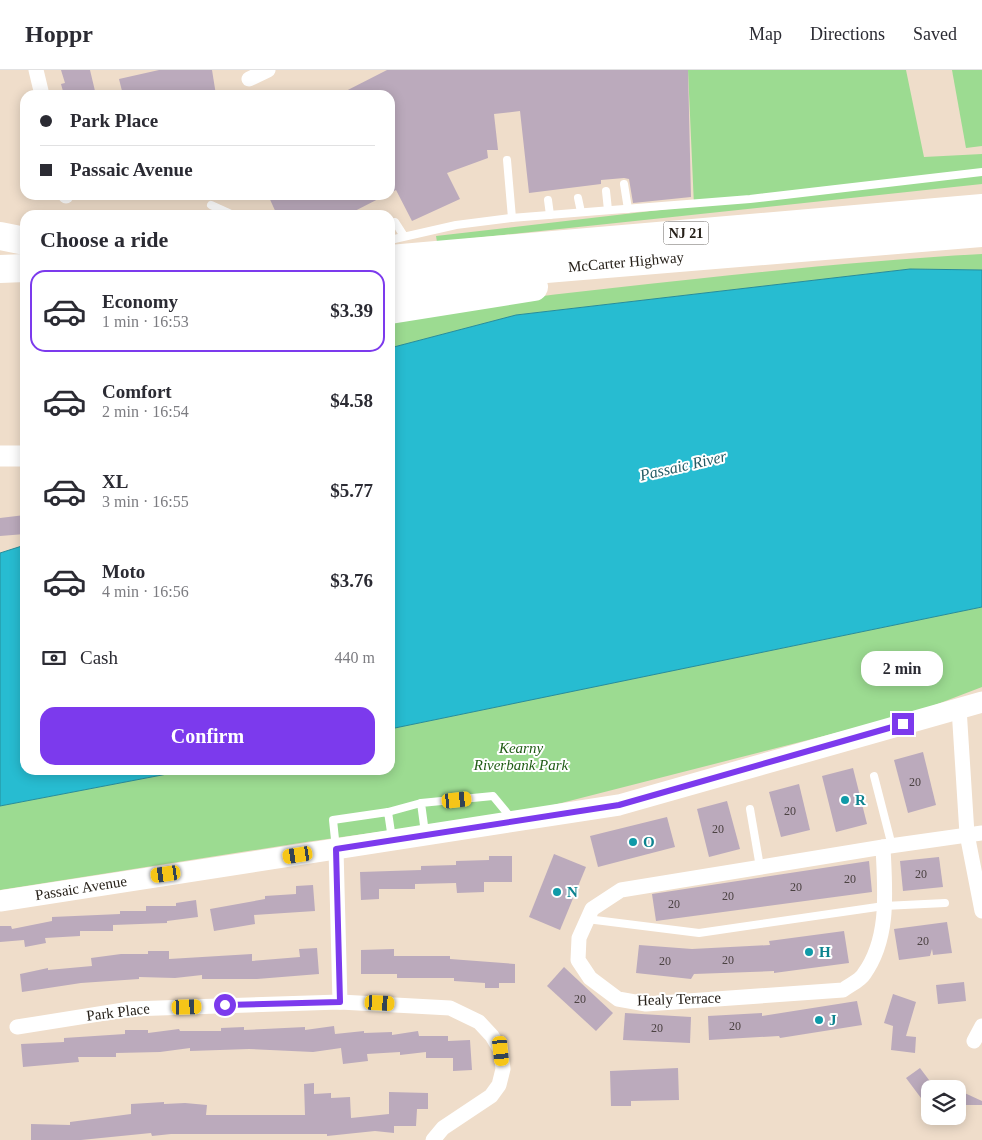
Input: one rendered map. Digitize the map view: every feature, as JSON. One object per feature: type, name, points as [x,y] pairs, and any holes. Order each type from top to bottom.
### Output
[{"type":"highway","points":[[849,219],[982,196]]},
{"type":"highway","name":"NJ 21","points":[[395,259],[982,208]]},
{"type":"highway","name":"McCarter Highway","points":[[395,282],[982,233]]},
{"type":"highway","points":[[0,236],[20,240]]},
{"type":"highway","points":[[0,246],[20,246]]},
{"type":"highway","points":[[395,309],[520,289],[827,246]]},
{"type":"highway","points":[[0,269],[20,268]]},
{"type":"main road","points":[[0,456],[20,456]]},
{"type":"main road","name":"Passaic Avenue","points":[[0,901],[619,805],[982,702]]},
{"type":"street","points":[[36,70],[41,90]]},
{"type":"street","points":[[249,79],[268,70]]},
{"type":"street","points":[[959,708],[975,834],[982,911]]},
{"type":"street","name":"Healy Terrace","points":[[888,847],[881,943],[864,976],[843,990],[646,1004],[618,998],[590,978],[578,960],[579,938],[592,909],[620,890],[760,867],[888,847],[975,834]]},
{"type":"street","points":[[336,849],[340,1002]]},
{"type":"street","name":"Park Place","points":[[17,1027],[130,1009],[340,1002],[450,1008],[479,1022],[492,1036],[501,1051],[503,1069],[499,1085],[491,1096],[443,1128],[432,1140]]},
{"type":"street","points":[[974,1041],[982,1026]]},
{"type":"lane","points":[[507,160],[512,218]]},
{"type":"lane","points":[[395,239],[456,225],[512,218],[750,199],[982,172]]},
{"type":"lane","points":[[624,184],[628,209]]},
{"type":"lane","points":[[606,192],[608,210]]},
{"type":"lane","points":[[578,198],[580,212]]},
{"type":"lane","points":[[548,200],[550,215]]},
{"type":"lane","points":[[211,205],[222,210]]},
{"type":"lane","points":[[395,222],[404,236]]},
{"type":"lane","points":[[874,776],[888,847]]},
{"type":"lane","points":[[336,849],[333,820],[388,812],[421,803],[493,796],[514,821]]},
{"type":"lane","points":[[421,803],[426,835]]},
{"type":"lane","points":[[750,809],[760,867]]},
{"type":"lane","points":[[388,812],[392,840]]},
{"type":"lane","points":[[587,919],[699,934],[884,906],[945,902]]},
{"type":"green space","points":[[688,70],[906,70],[924,157],[982,154],[982,184],[437,242],[436,236],[694,206]]},
{"type":"green space","points":[[952,70],[982,70],[982,146],[966,148]]},
{"type":"green space","points":[[982,254],[982,270],[910,269],[516,315],[395,347],[395,319],[428,313],[580,292],[874,261]]},
{"type":"green space","name":"Kearny Riverbank Park","points":[[982,607],[982,687],[914,713],[530,811],[306,842],[0,890],[0,806],[162,775],[395,775],[395,728]]},
{"type":"water","name":"Passaic River","points":[[910,269],[982,270],[982,607],[395,728],[395,347],[516,315]]},
{"type":"water","points":[[20,547],[20,775],[162,775],[0,806],[0,553]]},
{"type":"building","points":[[61,70],[90,70],[95,90],[63,90],[61,84],[65,83]]},
{"type":"building","points":[[159,70],[212,70],[215,90],[122,90],[119,79]]},
{"type":"building","points":[[387,70],[688,70],[691,197],[633,203],[629,179],[624,178],[601,180],[601,184],[529,193],[520,111],[494,114],[498,150],[487,150],[488,158],[447,173],[460,199],[412,221],[395,190],[395,90],[348,90]]},
{"type":"building","points":[[270,200],[376,200],[357,210],[275,210]]},
{"type":"building","points":[[20,516],[20,534],[0,536],[0,518]]},
{"type":"building","points":[[923,752],[936,805],[908,813],[894,760]]},
{"type":"building","name":"R","points":[[853,768],[867,824],[836,832],[822,776]]},
{"type":"building","points":[[799,784],[810,830],[781,837],[769,792]]},
{"type":"building","points":[[727,801],[740,849],[709,857],[697,809]]},
{"type":"building","name":"O","points":[[667,817],[675,847],[598,867],[590,836]]},
{"type":"building","name":"N","points":[[554,854],[586,867],[560,930],[529,917]]},
{"type":"building","points":[[489,856],[512,856],[512,882],[484,882],[484,892],[457,893],[456,883],[415,884],[415,889],[379,889],[379,899],[361,900],[360,872],[421,870],[421,866],[456,865],[456,861],[489,860]]},
{"type":"building","points":[[939,857],[943,887],[903,891],[900,861]]},
{"type":"building","points":[[869,861],[872,892],[656,921],[652,894]]},
{"type":"building","points":[[313,885],[315,911],[254,915],[255,924],[214,931],[210,909],[265,899],[265,896],[296,894],[296,886]]},
{"type":"building","points":[[196,900],[198,917],[167,921],[167,923],[113,925],[113,931],[80,931],[80,936],[45,938],[46,943],[25,947],[24,940],[0,942],[0,926],[11,926],[12,929],[52,921],[52,917],[120,914],[120,911],[146,911],[146,906],[176,906],[176,903]]},
{"type":"building","points":[[947,922],[952,953],[933,955],[932,949],[930,956],[899,960],[894,929]]},
{"type":"building","points":[[844,931],[849,963],[774,973],[774,971],[694,974],[691,979],[636,973],[639,945],[692,949],[770,945],[769,941]]},
{"type":"building","points":[[317,948],[319,974],[257,979],[202,979],[202,975],[175,978],[139,977],[139,979],[81,983],[22,992],[20,974],[48,968],[48,970],[92,966],[91,958],[121,954],[148,954],[148,951],[169,951],[169,959],[252,954],[252,961],[300,957],[299,949]]},
{"type":"building","points":[[394,949],[394,956],[450,956],[450,959],[515,964],[515,983],[499,983],[499,988],[485,988],[485,983],[454,981],[454,978],[397,978],[397,974],[361,974],[361,950]]},
{"type":"building","points":[[564,967],[613,1013],[596,1031],[547,986]]},
{"type":"building","points":[[964,982],[966,1001],[938,1004],[936,985]]},
{"type":"building","points":[[893,994],[916,1002],[906,1036],[916,1037],[915,1053],[891,1050],[893,1026],[884,1023]]},
{"type":"building","points":[[857,1001],[862,1025],[780,1038],[779,1036],[709,1040],[708,1016],[762,1013],[762,1016]]},
{"type":"building","points":[[625,1013],[691,1017],[690,1043],[623,1040]]},
{"type":"building","points":[[334,1026],[335,1034],[364,1031],[364,1033],[392,1032],[392,1035],[418,1031],[419,1036],[448,1036],[448,1041],[470,1040],[472,1070],[453,1071],[453,1058],[426,1058],[426,1052],[400,1055],[400,1052],[367,1054],[368,1061],[343,1064],[341,1048],[313,1052],[249,1049],[190,1051],[190,1048],[160,1052],[116,1053],[116,1057],[78,1057],[79,1062],[23,1067],[21,1044],[64,1042],[64,1038],[125,1034],[125,1030],[148,1030],[148,1033],[179,1029],[180,1031],[221,1031],[221,1028],[244,1027],[244,1030],[305,1027],[305,1030]]},
{"type":"building","points":[[678,1068],[679,1100],[631,1101],[631,1106],[611,1106],[610,1071]]},
{"type":"building","points":[[920,1068],[929,1080],[921,1080],[921,1098],[906,1078]]},
{"type":"building","points":[[314,1083],[314,1094],[331,1093],[331,1098],[350,1097],[351,1118],[389,1114],[389,1092],[428,1093],[428,1109],[417,1109],[416,1126],[394,1126],[394,1133],[375,1131],[327,1136],[327,1134],[171,1134],[152,1136],[151,1133],[81,1140],[31,1140],[31,1124],[70,1125],[70,1122],[131,1114],[131,1104],[164,1102],[164,1104],[207,1105],[206,1115],[305,1115],[304,1084]]},
{"type":"building","points":[[966,1094],[982,1101],[982,1105],[966,1105]]},
{"type":"place","name":"R","points":[[845,800]]},
{"type":"place","name":"O","points":[[633,842]]},
{"type":"place","name":"N","points":[[557,892]]},
{"type":"place","name":"H","points":[[809,952]]},
{"type":"place","name":"J","points":[[819,1020]]},
{"type":"route","points":[[225,1005],[340,1002],[336,849],[619,805],[903,724]]}]
